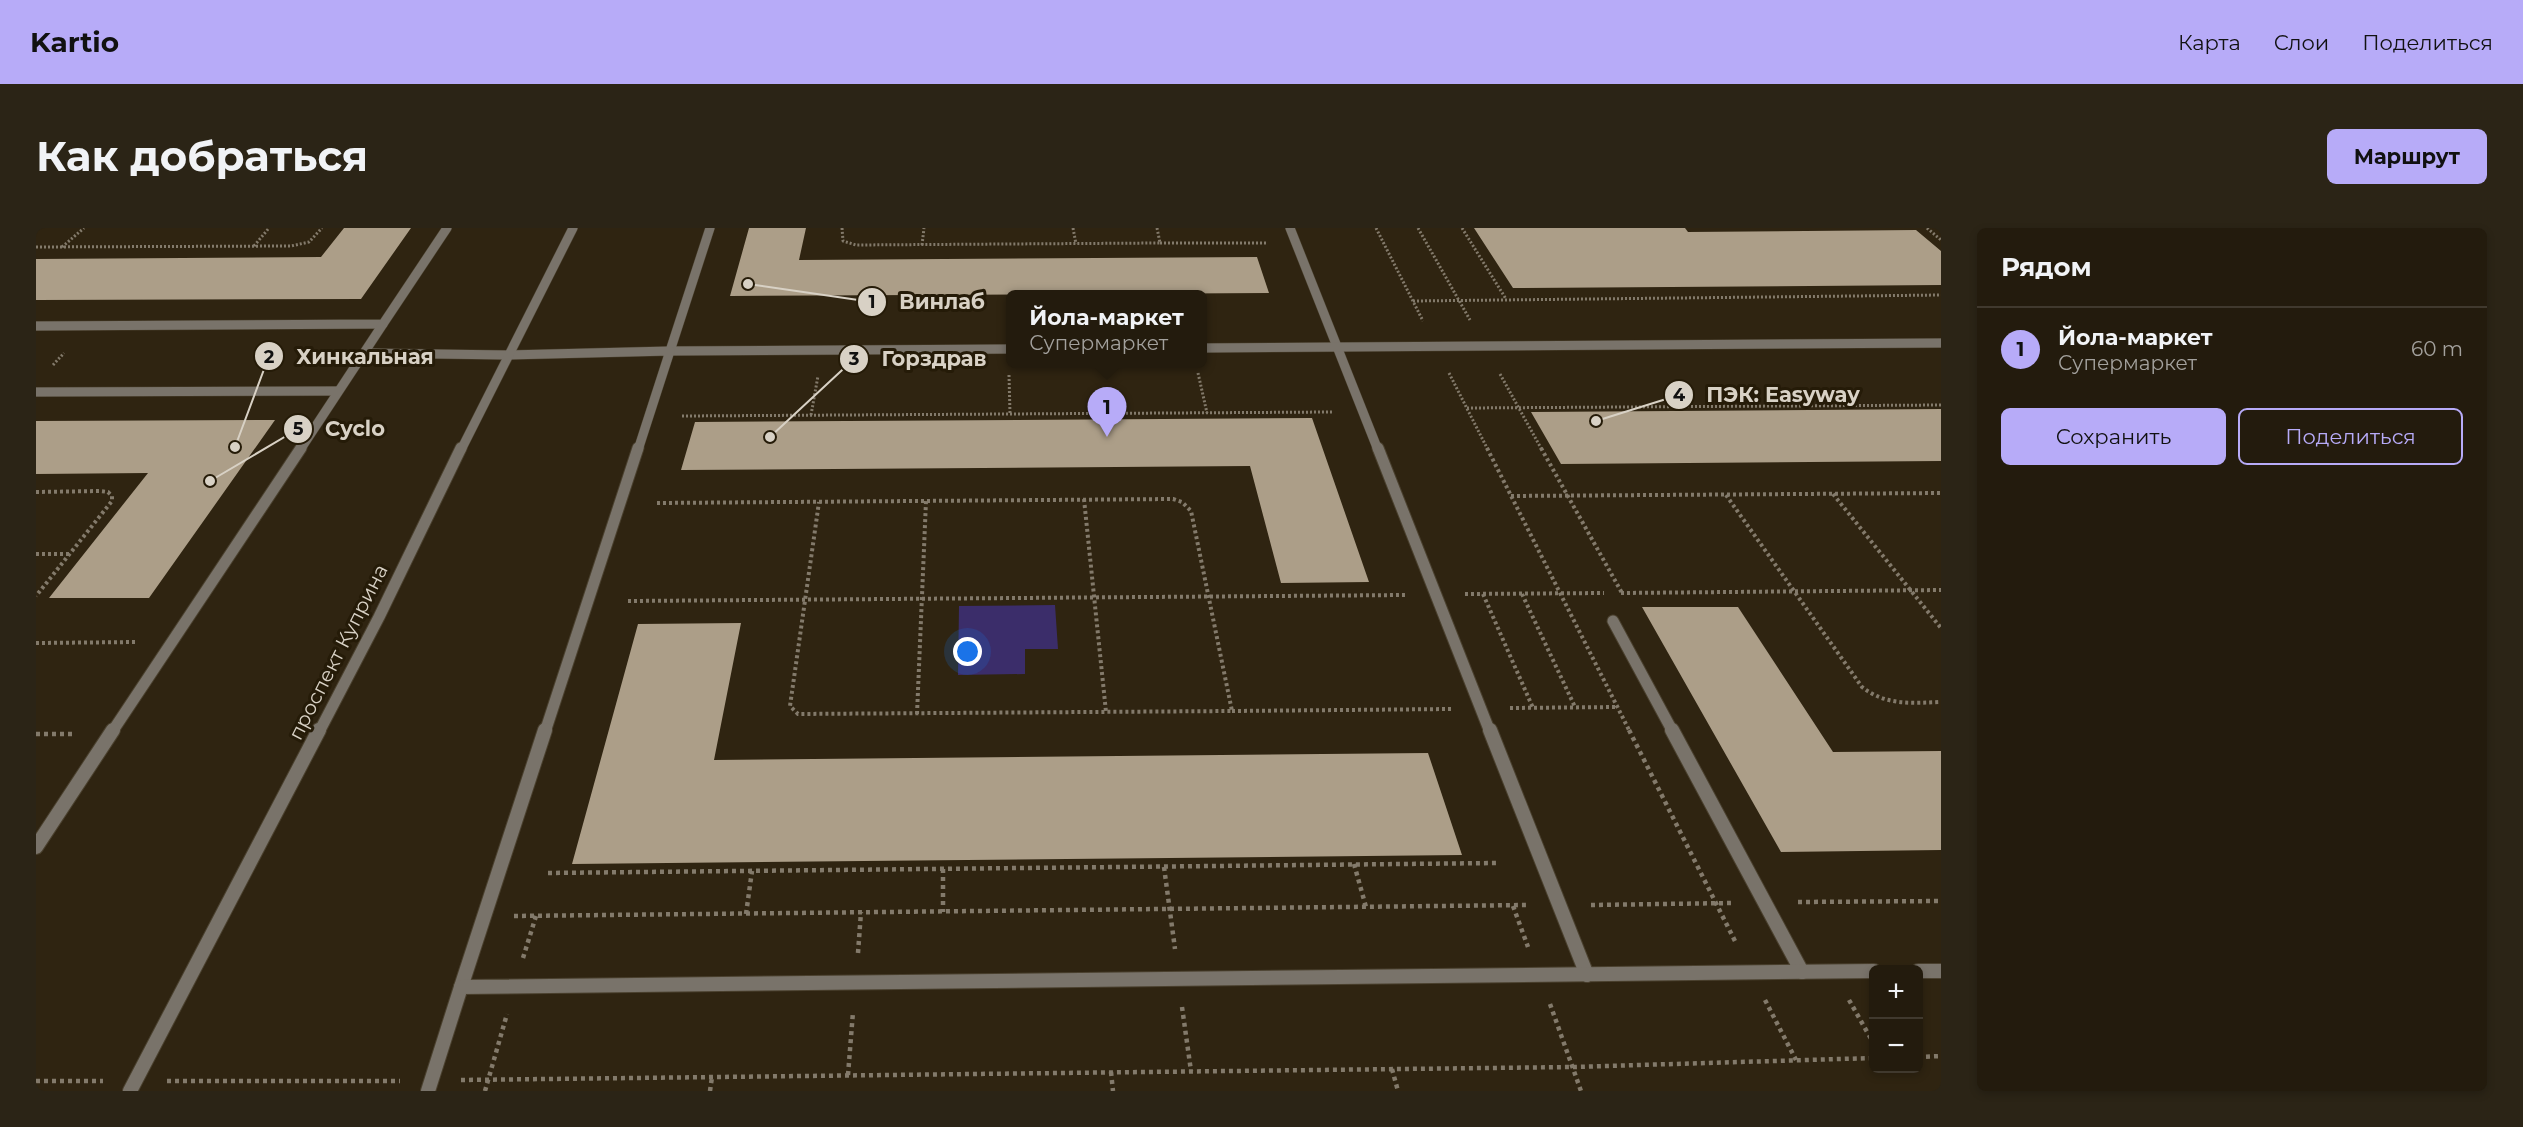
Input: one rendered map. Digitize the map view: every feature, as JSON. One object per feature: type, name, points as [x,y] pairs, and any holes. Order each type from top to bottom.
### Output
[{"type":"lane","points":[[36,847],[447,228]]},
{"type":"lane","name":"проспект Куприна","points":[[133,1086],[379,617],[507,355],[573,228]]},
{"type":"lane","points":[[429,1086],[710,228]]},
{"type":"lane","points":[[1290,228],[1587,975]]},
{"type":"lane","points":[[36,326],[383,324]]},
{"type":"lane","points":[[1207,348],[1941,343]]},
{"type":"lane","points":[[364,353],[507,355],[670,351],[1006,349]]},
{"type":"lane","points":[[36,392],[338,391]]},
{"type":"lane","points":[[1613,621],[1802,972]]},
{"type":"lane","points":[[461,987],[1869,971]]},
{"type":"lane","points":[[1923,971],[1941,971]]},
{"type":"path","points":[[62,247],[84,228]]},
{"type":"path","points":[[253,246],[269,228]]},
{"type":"path","points":[[36,247],[302,245],[314,238],[322,228]]},
{"type":"path","points":[[842,228],[841,237],[849,244],[1252,243]]},
{"type":"path","points":[[922,244],[924,228]]},
{"type":"path","points":[[1073,228],[1076,244]]},
{"type":"path","points":[[1157,228],[1160,243]]},
{"type":"path","points":[[1376,228],[1796,1060]]},
{"type":"path","points":[[1418,228],[1485,346]]},
{"type":"path","points":[[1462,228],[1507,300]]},
{"type":"path","points":[[1927,228],[1941,240]]},
{"type":"path","points":[[1413,301],[1941,296]]},
{"type":"path","points":[[811,416],[819,366]]},
{"type":"path","points":[[1008,368],[1010,414]]},
{"type":"path","points":[[1197,368],[1207,413]]},
{"type":"path","points":[[1467,408],[1941,405]]},
{"type":"path","points":[[682,416],[1332,412]]},
{"type":"path","points":[[36,492],[100,491],[108,492],[112,496],[112,501],[36,596]]},
{"type":"path","points":[[1832,493],[1941,628]]},
{"type":"path","points":[[1511,496],[1941,493]]},
{"type":"path","points":[[1725,494],[1870,695],[1881,700],[1895,702],[1941,702]]},
{"type":"path","points":[[657,503],[1173,499],[1187,506],[1191,511],[1232,711]]},
{"type":"path","points":[[1084,500],[1106,712]]},
{"type":"path","points":[[918,714],[926,501]]},
{"type":"path","points":[[819,502],[790,706],[793,711],[805,715],[1618,707]]},
{"type":"path","points":[[36,554],[69,554]]},
{"type":"path","points":[[1614,593],[1941,590]]},
{"type":"path","points":[[628,601],[1606,593]]},
{"type":"path","points":[[1483,594],[1533,708]]},
{"type":"path","points":[[1522,594],[1575,708]]},
{"type":"path","points":[[36,643],[142,642]]},
{"type":"path","points":[[36,734],[79,734]]},
{"type":"path","points":[[548,873],[1497,863]]},
{"type":"path","points":[[1354,864],[1366,907]]},
{"type":"path","points":[[943,912],[944,869]]},
{"type":"path","points":[[746,914],[752,871]]},
{"type":"path","points":[[1795,902],[1941,901]]},
{"type":"path","points":[[1596,904],[1716,903]]},
{"type":"path","points":[[536,916],[1513,906]]},
{"type":"path","points":[[1923,1057],[1941,1056]]},
{"type":"path","points":[[485,1091],[488,1080],[1392,1069],[1869,1058]]},
{"type":"path","points":[[1392,1069],[1398,1091]]},
{"type":"path","points":[[1111,1072],[1113,1091]]},
{"type":"path","points":[[710,1091],[712,1077]]},
{"type":"path","points":[[36,1081],[133,1086],[429,1086]]},
{"type":"shaded area","points":[[1055,605],[1058,649],[1025,649],[1025,674],[958,675],[959,606]]},
{"type":"building","points":[[344,228],[411,228],[361,299],[36,300],[36,259],[321,257]]},
{"type":"building","points":[[749,228],[806,228],[799,260],[1257,257],[1269,293],[1207,293],[1207,290],[1006,290],[1006,294],[730,296]]},
{"type":"building","points":[[1474,228],[1685,228],[1688,232],[1916,230],[1941,251],[1941,285],[1513,288]]},
{"type":"building","points":[[1941,409],[1941,461],[1561,464],[1531,412]]},
{"type":"building","points":[[1312,418],[1369,582],[1281,583],[1250,466],[681,470],[695,422]]},
{"type":"building","points":[[275,420],[149,598],[49,598],[148,473],[36,474],[36,421]]},
{"type":"building","points":[[1642,607],[1738,607],[1833,752],[1941,751],[1941,850],[1781,852]]},
{"type":"building","points":[[741,623],[714,760],[1428,753],[1462,855],[572,864],[638,624]]},
{"type":"place","name":"Винлаб","points":[[748,284]]},
{"type":"place","name":"ПЭК: Easyway","points":[[1596,421]]},
{"type":"place","name":"Горздрав","points":[[770,437]]},
{"type":"place","name":"Йола-маркет","points":[[1107,437]]},
{"type":"place","name":"Хинкальная","points":[[235,447]]},
{"type":"place","name":"Cyclo","points":[[210,481]]}]
